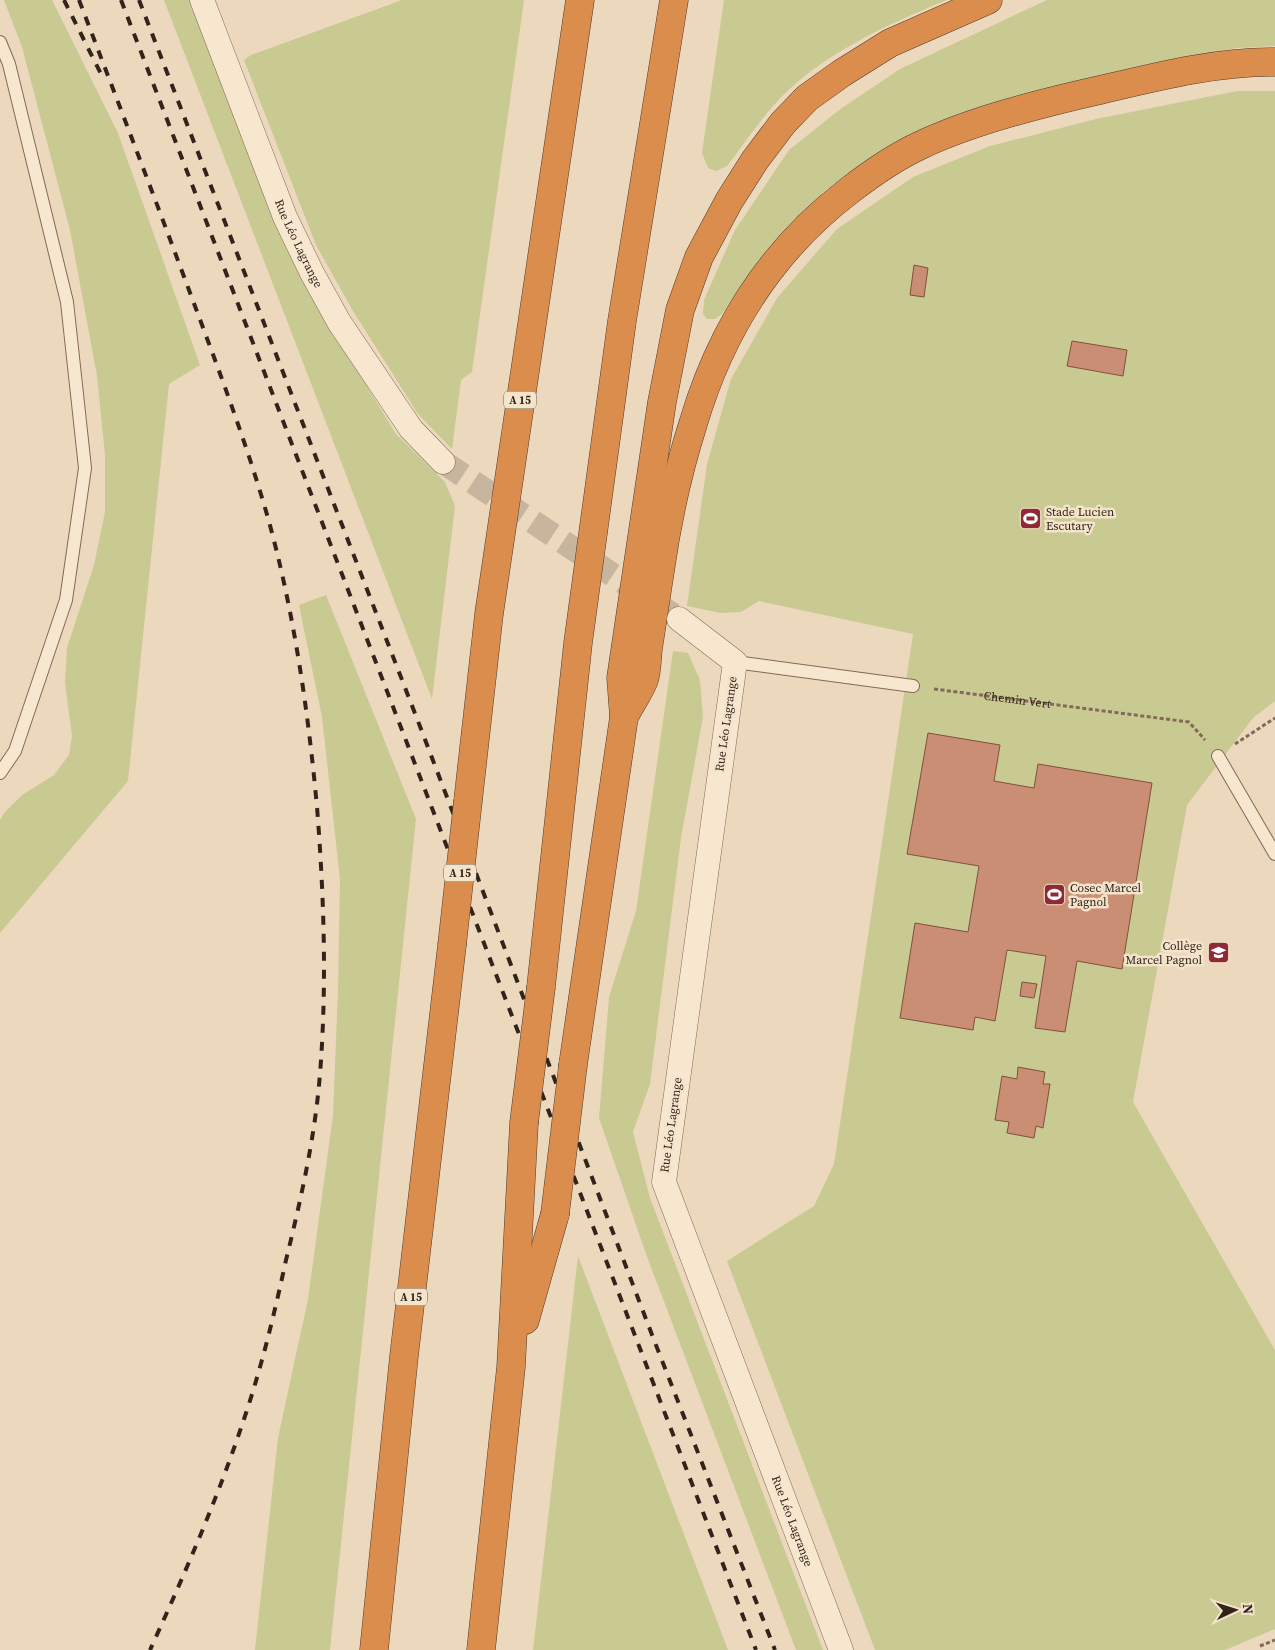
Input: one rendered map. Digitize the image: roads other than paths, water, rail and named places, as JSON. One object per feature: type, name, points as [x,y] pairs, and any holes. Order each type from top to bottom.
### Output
[{"type":"highway","name":"A 15","points":[[374,1650],[404,1356],[490,604],[580,0]]},
{"type":"highway","points":[[481,1650],[511,1367],[524,1123],[541,987],[578,643],[622,321],[674,0]]},
{"type":"highway","points":[[511,1367],[556,1214],[573,1065],[624,717],[621,678],[662,402],[680,310],[699,257],[729,201],[755,160],[783,123],[807,98],[842,72],[890,44],[988,0]]},
{"type":"highway","points":[[624,717],[644,679],[660,568],[678,480],[692,424],[703,392],[725,339],[738,314],[783,252],[810,223],[863,180],[900,156],[923,144],[961,129],[1078,94],[1150,78],[1212,67],[1275,62]]},
{"type":"street","name":"Rue Léo Lagrange","points":[[202,0],[285,217],[312,273],[339,322],[411,429],[443,462]]},
{"type":"street","points":[[679,619],[735,662]]},
{"type":"street","name":"Rue Léo Lagrange","points":[[735,662],[664,1182],[842,1650]]},
{"type":"lane","points":[[0,42],[9,64],[67,302],[85,468],[66,600],[15,751],[0,773]]},
{"type":"lane","points":[[735,662],[913,686]]},
{"type":"lane","points":[[1218,756],[1275,854]]},
{"type":"tunnel","points":[[443,462],[679,619]]},
{"type":"railway","points":[[64,0],[101,74]]},
{"type":"railway","points":[[79,0],[219,370],[250,458],[268,518],[293,625],[299,661],[317,807],[323,907],[324,974],[318,1098],[307,1168],[278,1298],[253,1392],[237,1441],[214,1502],[150,1650]]},
{"type":"railway","points":[[121,0],[756,1650]]},
{"type":"railway","points":[[139,0],[775,1650]]},
{"type":"place","name":"Stade Lucien Escutary","points":[[1030,519]]},
{"type":"place","name":"Cosec Marcel Pagnol","points":[[1054,895]]},
{"type":"place","name":"Collège Marcel Pagnol","points":[[1218,953]]}]
